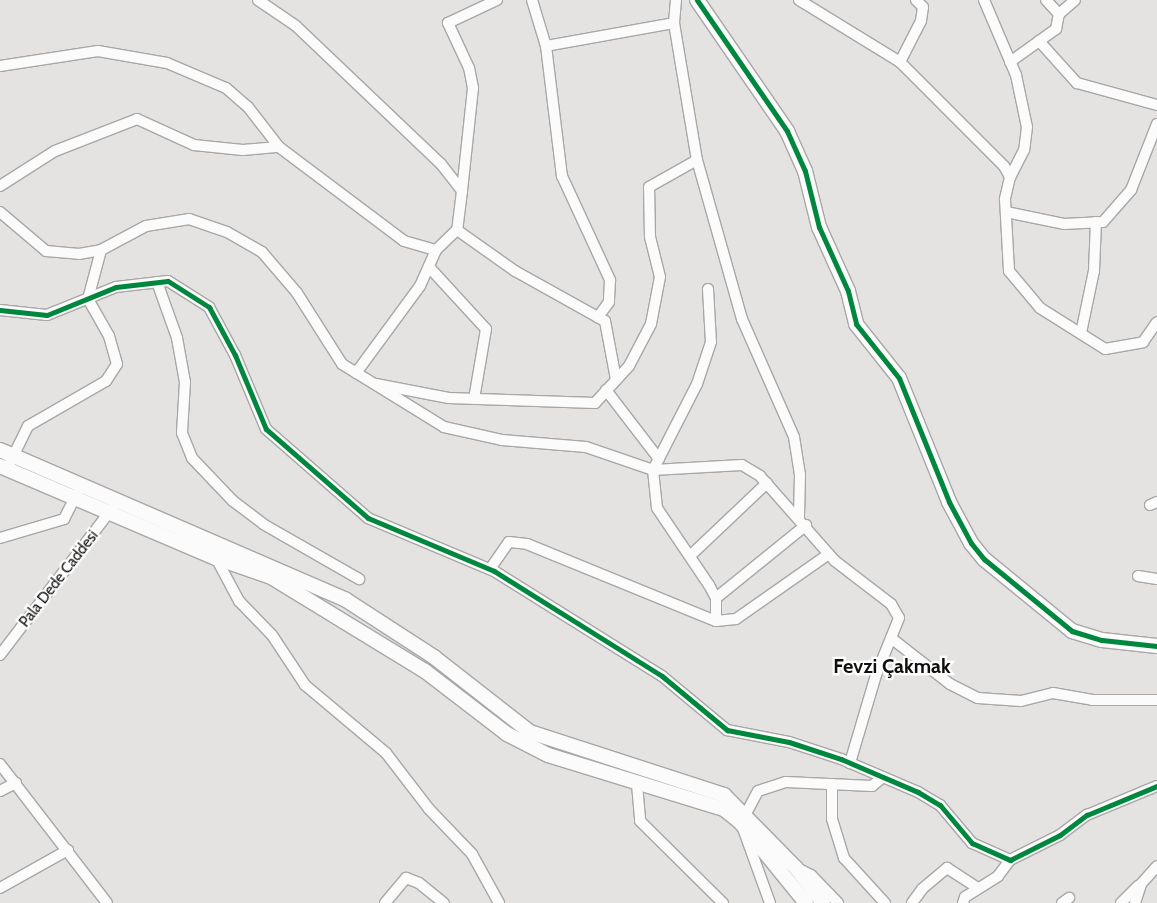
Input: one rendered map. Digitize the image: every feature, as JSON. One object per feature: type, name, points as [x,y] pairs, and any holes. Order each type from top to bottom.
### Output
[{"type":"street","points":[[258,0],[296,26],[353,79],[441,164],[462,191]]},
{"type":"street","points":[[356,373],[420,286],[436,250],[457,230],[473,88],[469,68],[448,23],[497,0]]},
{"type":"street","points":[[532,0],[546,46],[562,176],[610,280],[609,302],[598,317]]},
{"type":"street","points":[[676,0],[674,23],[697,160],[742,319],[794,437],[800,475],[802,521]]},
{"type":"street","points":[[696,0],[787,131],[805,171],[818,227],[848,291],[856,324],[899,378],[949,502],[971,543],[984,559],[1072,631],[1102,640],[1157,646]]},
{"type":"street","points":[[799,0],[900,62],[1010,177]]},
{"type":"street","points":[[900,62],[921,21],[923,7],[916,0]]},
{"type":"street","points":[[984,0],[1010,62],[1027,127],[1024,150],[1010,177],[1006,212],[1009,271],[1040,308],[1105,349],[1143,342],[1157,322]]},
{"type":"street","points":[[1046,0],[1059,14]]},
{"type":"street","points":[[1010,62],[1056,29],[1059,14],[1076,0]]},
{"type":"street","points":[[546,46],[674,23]]},
{"type":"street","points":[[1039,41],[1077,83],[1157,105]]},
{"type":"street","points":[[0,66],[98,51],[167,63],[226,88],[248,107],[279,147],[404,241],[436,250]]},
{"type":"street","points":[[0,186],[55,151],[137,119],[194,145],[243,150],[279,147]]},
{"type":"street","points":[[1006,212],[1064,224],[1103,222],[1131,190],[1157,124]]},
{"type":"street","points":[[370,383],[449,398],[595,402],[629,366],[651,324],[660,277],[650,237],[649,187],[697,160]]},
{"type":"street","points":[[0,212],[46,251],[79,254],[101,250],[146,226],[189,219],[227,232],[262,252],[297,293],[342,364],[444,427],[502,440],[586,447],[653,470],[742,465],[767,483],[829,554],[891,604],[899,618],[850,763]]},
{"type":"street","points":[[1081,333],[1094,271],[1096,222]]},
{"type":"street","points":[[457,230],[515,272],[605,321],[616,379]]},
{"type":"street","points":[[101,250],[88,299],[109,336],[117,364],[106,381],[28,426],[5,460],[112,508],[346,600],[434,658],[530,732],[724,795],[806,903]]},
{"type":"street","points":[[429,267],[486,329],[474,398]]},
{"type":"street","points":[[0,310],[47,314],[116,288],[168,280],[208,308],[235,354],[266,429],[368,518],[490,569],[662,676],[727,730],[789,742],[850,763],[932,799],[972,844],[1010,860]]},
{"type":"street","points":[[157,282],[178,338],[185,382],[182,433],[192,458],[233,501],[262,524],[358,579]]},
{"type":"street","points":[[708,289],[711,342],[697,384],[653,470],[657,508],[716,598],[716,621]]},
{"type":"street","points":[[606,390],[659,459]]},
{"type":"street","points":[[690,556],[767,483]]},
{"type":"street","points":[[0,538],[64,519],[77,493]]},
{"type":"street","points":[[112,508],[216,558],[279,582],[425,671],[507,734],[548,755],[724,809],[743,818],[796,868],[823,903]]},
{"type":"street","name":"Pala Dede Caddesi","points":[[0,655],[112,508]]},
{"type":"street","points":[[716,598],[802,521]]},
{"type":"street","points":[[490,569],[509,542],[527,544],[716,621],[736,619],[829,554]]},
{"type":"street","points":[[216,558],[239,601],[272,635],[305,685],[386,753],[429,809],[472,854],[498,903]]},
{"type":"street","points":[[1138,576],[1157,579]]},
{"type":"street","points":[[891,638],[950,684],[984,699],[1021,701],[1053,693],[1098,700],[1157,700]]},
{"type":"street","points":[[0,764],[107,903]]},
{"type":"street","points":[[770,903],[743,818],[758,791],[786,782],[872,786],[883,777]]},
{"type":"street","points":[[0,792],[16,783]]},
{"type":"street","points":[[638,784],[640,821],[723,903]]},
{"type":"street","points":[[832,784],[832,819],[844,858],[885,903]]},
{"type":"street","points":[[963,903],[965,897],[998,876],[1010,860],[1060,835],[1087,815],[1157,786]]},
{"type":"street","points":[[0,888],[68,850]]},
{"type":"street","points":[[1122,903],[1157,866]]},
{"type":"street","points":[[796,868],[811,875],[838,903]]},
{"type":"street","points":[[912,903],[922,889],[947,868],[978,888]]},
{"type":"street","points":[[385,903],[403,878],[419,883],[444,903]]},
{"type":"street","points":[[1135,903],[1141,884]]},
{"type":"cycle path","points":[[697,0],[787,131],[805,171],[819,227],[848,291],[856,324],[899,378],[949,502],[971,543],[984,559],[1072,631],[1102,640],[1157,646]]},
{"type":"cycle path","points":[[0,310],[47,315],[116,287],[168,281],[209,307],[235,355],[266,429],[368,518],[494,571],[662,676],[727,730],[789,742],[841,759],[918,792],[940,805],[972,843],[1010,860],[1060,835],[1087,815],[1157,786]]},
{"type":"district","name":"Fevzi Çakmak","points":[[892,666]]}]
